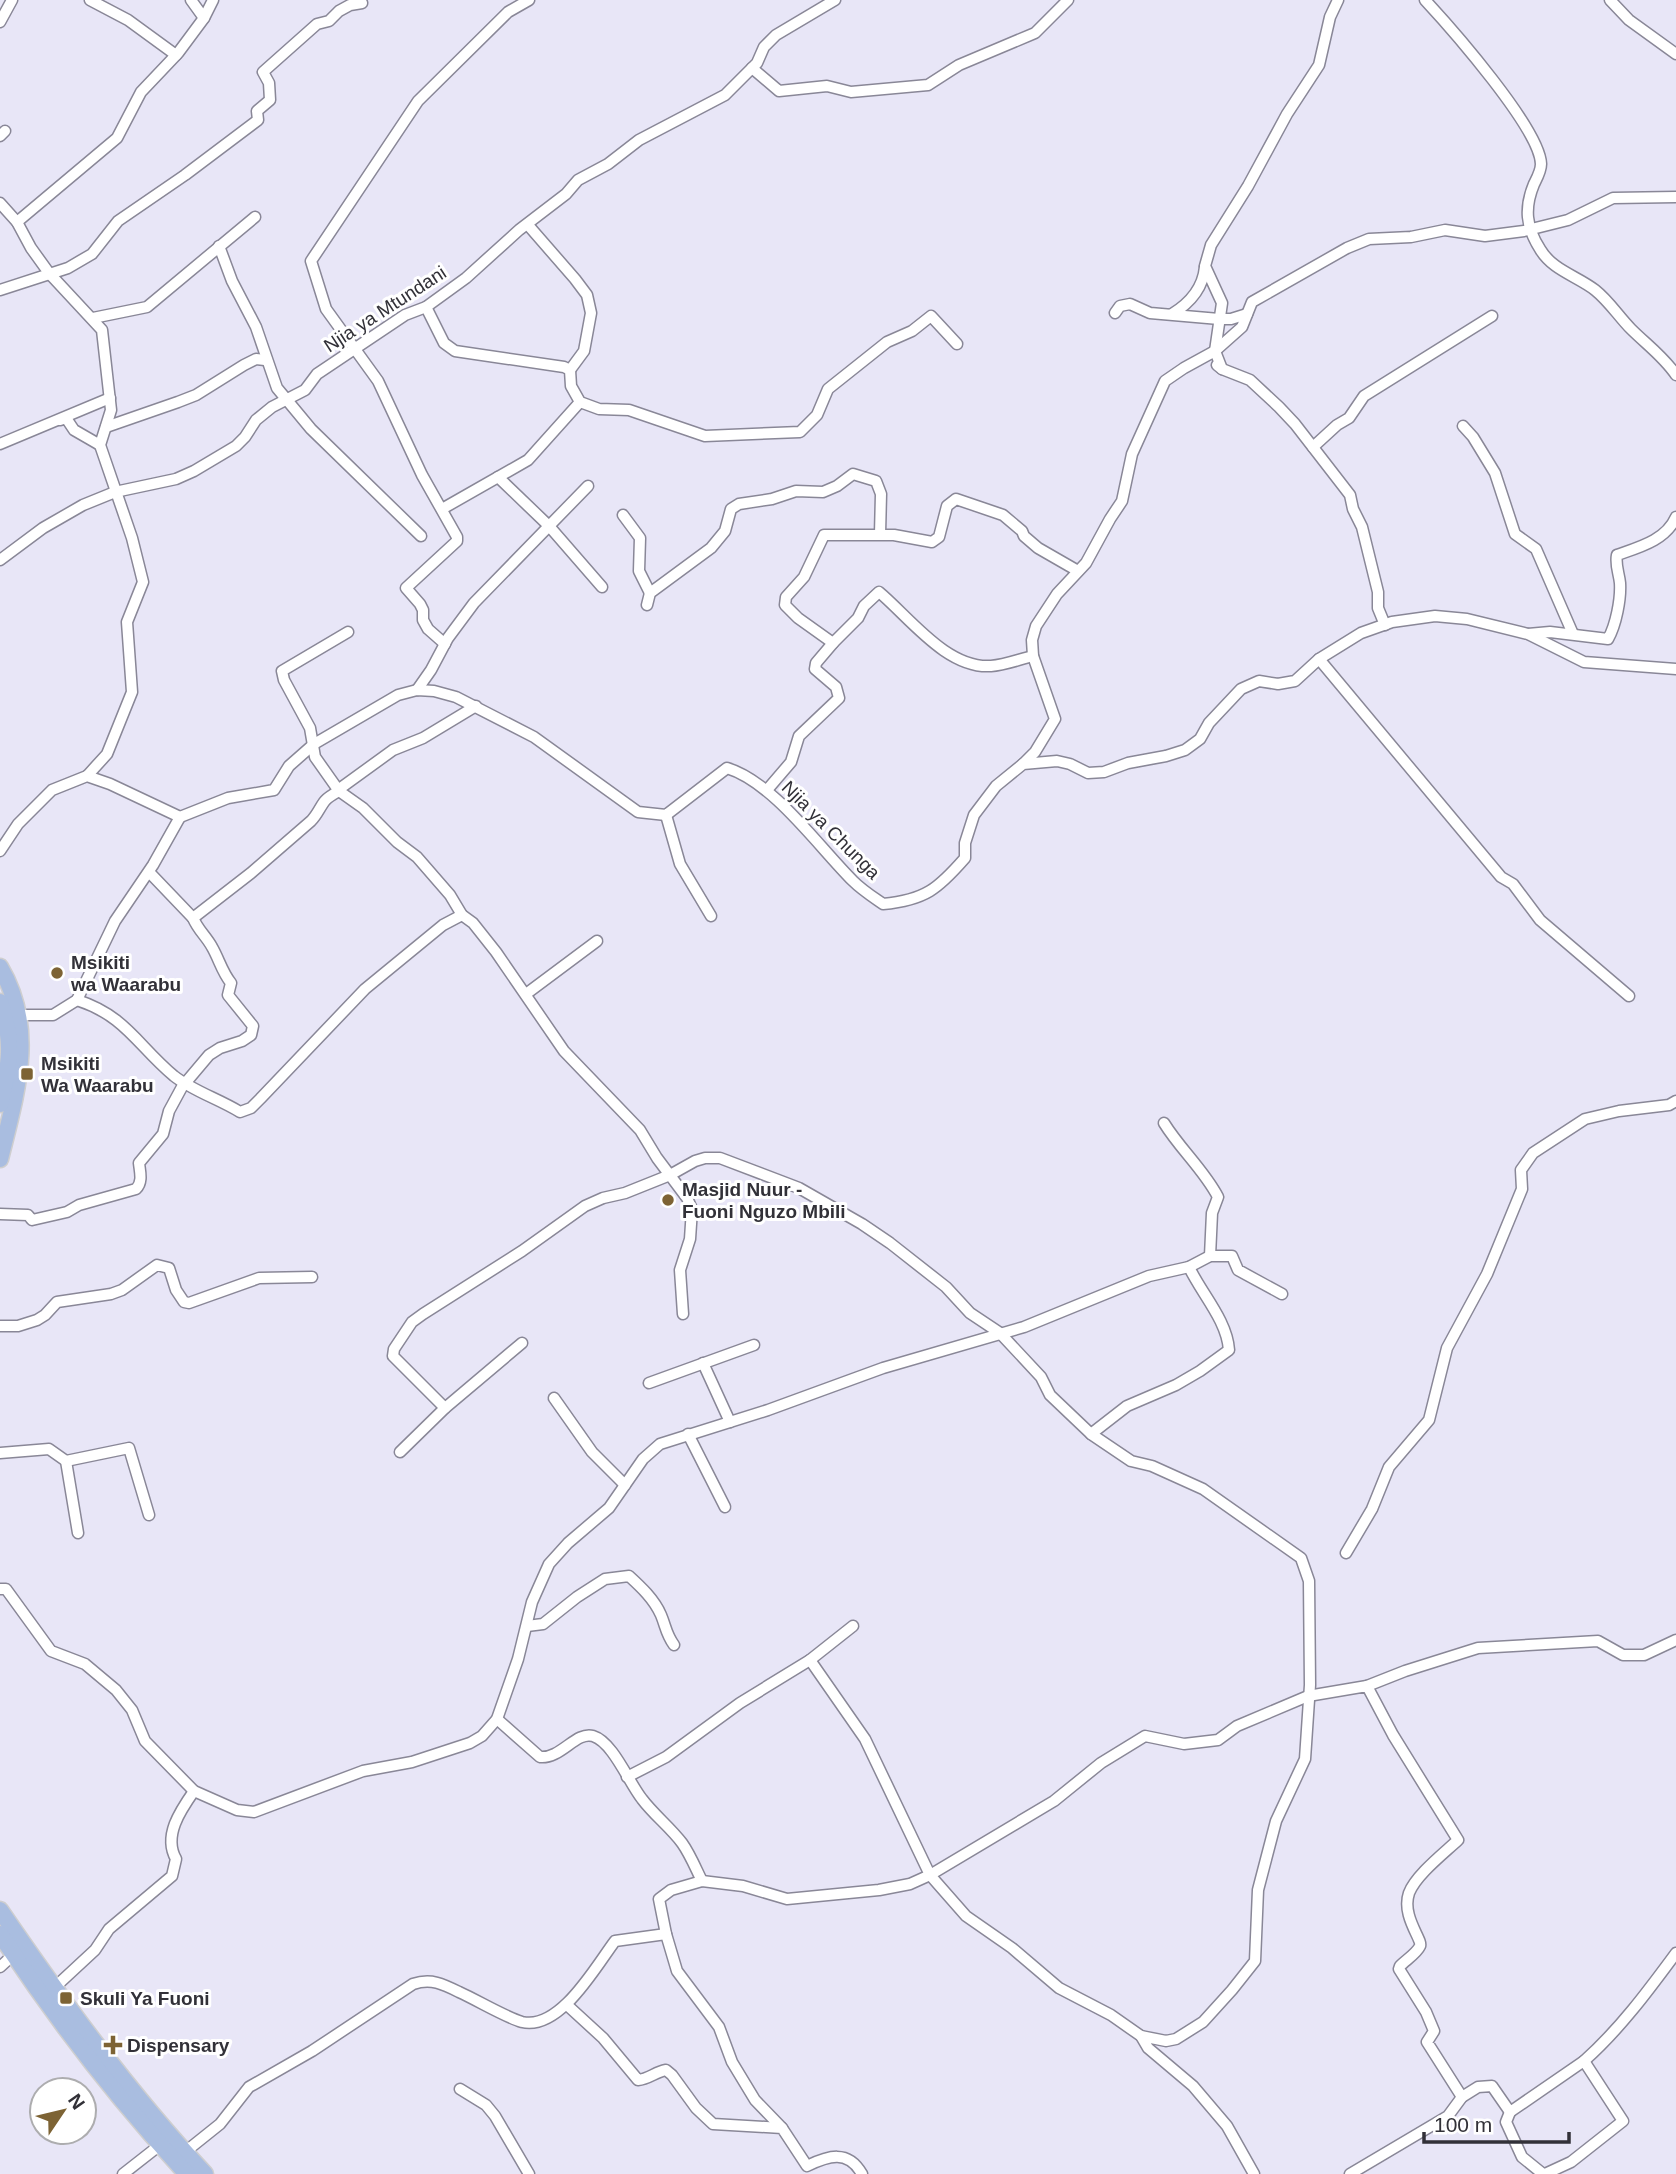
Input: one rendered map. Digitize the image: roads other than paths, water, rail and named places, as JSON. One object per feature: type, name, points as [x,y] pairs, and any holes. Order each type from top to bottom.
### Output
[{"type":"main road","points":[[0,967],[9,983],[20,1015],[22,1040],[21,1070],[0,1159]]},
{"type":"main road","points":[[0,1002],[10,1041],[9,1066],[0,1104]]},
{"type":"main road","points":[[0,1910],[104,2055],[205,2174]]},
{"type":"main road","points":[[0,1934],[94,2063],[187,2174]]},
{"type":"street","points":[[0,22],[12,0]]},
{"type":"street","points":[[90,0],[128,20],[176,55]]},
{"type":"street","points":[[191,0],[204,18]]},
{"type":"street","points":[[17,222],[117,138],[141,92],[176,55],[204,18],[213,0]]},
{"type":"street","points":[[445,644],[428,629],[423,620],[424,610],[406,588],[457,541],[422,475],[378,381],[326,309],[311,261],[418,101],[508,12],[529,0]]},
{"type":"street","name":"Njia ya Mtundani","points":[[0,560],[60,518],[115,492],[153,485],[194,471],[236,446],[256,420],[272,407],[305,390],[317,374],[355,347],[405,315],[426,307],[466,278],[508,239],[566,194],[578,180],[608,164],[639,141],[725,95],[752,68],[764,47],[776,35],[835,0]]},
{"type":"street","points":[[752,68],[779,91],[827,86],[851,92],[928,85],[959,65],[1035,33],[1068,0]]},
{"type":"street","points":[[1425,0],[1472,51],[1522,122],[1538,150],[1542,166],[1527,206],[1526,218],[1548,261],[1596,290],[1632,330],[1667,362],[1676,375]]},
{"type":"street","points":[[1610,0],[1629,20],[1676,54]]},
{"type":"street","points":[[1172,314],[1185,306],[1196,294],[1204,278],[1211,245],[1248,186],[1287,114],[1319,65],[1335,2]]},
{"type":"street","points":[[0,290],[68,268],[92,254],[118,221],[185,175],[257,120],[257,111],[270,100],[269,83],[263,72],[317,24],[329,21],[339,10],[362,3]]},
{"type":"street","points":[[767,790],[791,762],[799,736],[839,698],[836,687],[815,669],[816,663],[858,618],[864,606],[879,593],[947,654],[974,664],[991,666],[1034,656],[1032,640],[1036,626],[1057,594],[1086,563],[1122,501],[1132,454],[1165,381],[1211,353],[1241,327],[1252,302],[1260,296],[1347,248],[1369,239],[1400,239],[1445,230],[1485,236],[1530,230],[1568,220],[1613,198],[1676,197]]},
{"type":"street","points":[[0,203],[17,222],[49,273],[102,330],[111,410],[100,445],[132,538],[143,582],[127,622],[132,692],[107,754],[86,776],[52,790],[18,824],[0,851]]},
{"type":"street","points":[[93,318],[147,307],[255,217]]},
{"type":"street","points":[[528,225],[587,295],[591,313],[584,351],[570,370],[570,386],[579,402],[599,409],[629,410],[705,436],[800,432],[817,415],[828,389],[887,342],[912,331],[931,316],[957,344]]},
{"type":"street","points":[[219,246],[232,281],[256,327],[265,360],[285,400],[311,429],[421,536]]},
{"type":"street","points":[[1205,266],[1222,303],[1211,353],[1222,369],[1250,380],[1295,424],[1350,495],[1353,509],[1362,527],[1378,592],[1378,608],[1385,625]]},
{"type":"street","points":[[1115,313],[1120,306],[1130,304],[1150,313],[1219,320],[1247,314]]},
{"type":"street","points":[[426,307],[444,343],[455,351],[570,370]]},
{"type":"street","points":[[1313,446],[1349,418],[1364,396],[1492,316]]},
{"type":"street","points":[[106,427],[196,395],[244,365],[257,359],[265,360]]},
{"type":"street","points":[[0,444],[110,398]]},
{"type":"street","points":[[442,509],[528,460],[579,402]]},
{"type":"street","points":[[50,423],[66,418],[74,429],[100,445]]},
{"type":"street","points":[[1463,426],[1495,473],[1515,534],[1536,549],[1573,635]]},
{"type":"street","points":[[647,605],[650,593],[711,548],[725,531],[731,509],[739,504],[772,499],[796,491],[823,492],[853,474],[876,481],[881,494],[880,534]]},
{"type":"street","points":[[498,477],[549,526],[602,587]]},
{"type":"street","points":[[417,690],[448,638],[474,603],[587,486]]},
{"type":"street","points":[[832,643],[785,605],[786,597],[804,577],[824,535],[894,534],[932,542],[939,537],[947,506],[956,499],[1003,515],[1038,548],[1078,571]]},
{"type":"street","points":[[623,515],[640,538],[639,570],[650,593]]},
{"type":"street","points":[[1528,634],[1550,632],[1608,639],[1619,596],[1617,555],[1644,546],[1660,536],[1671,528],[1676,517]]},
{"type":"street","points":[[1023,764],[1057,761],[1088,773],[1104,772],[1128,763],[1185,750],[1200,739],[1209,723],[1241,689],[1259,681],[1279,684],[1295,681],[1319,659],[1361,634],[1385,625],[1435,616],[1467,620],[1528,634],[1584,662],[1676,669]]},
{"type":"street","points":[[348,632],[282,671],[284,680],[310,728],[315,757],[339,791],[363,808],[397,842],[417,857],[450,895],[462,915],[467,916],[480,930],[564,1051],[626,1113],[687,1198],[692,1209],[691,1239],[680,1270],[683,1314]]},
{"type":"street","name":"Njia ya Chunga","points":[[666,815],[727,768],[767,790],[855,883],[883,904],[905,902],[937,888],[965,858],[965,843],[974,815],[996,786],[1035,752],[1055,719],[1034,656]]},
{"type":"street","points":[[1319,659],[1501,877],[1513,884],[1540,920],[1629,996]]},
{"type":"street","points":[[20,1015],[53,1015],[77,1000],[115,921],[149,872],[180,817],[228,798],[274,790],[289,766],[314,744],[398,695],[417,690],[456,696],[476,706],[505,724],[534,737],[638,812],[666,815],[680,864],[711,916]]},
{"type":"street","points":[[193,918],[251,873],[318,814],[325,800],[342,787],[393,750],[423,738],[476,706]]},
{"type":"street","points":[[86,776],[110,784],[180,817]]},
{"type":"street","points":[[0,1214],[27,1215],[32,1220],[67,1212],[79,1205],[136,1189],[140,1178],[139,1163],[163,1134],[169,1111],[186,1082],[209,1055],[251,1035],[253,1026],[228,995],[231,983],[212,946],[193,918],[149,872]]},
{"type":"street","points":[[77,1000],[109,1013],[175,1077],[240,1112],[250,1108],[365,989],[443,925],[462,915]]},
{"type":"street","points":[[526,994],[597,941]]},
{"type":"street","points":[[1346,1553],[1372,1509],[1389,1466],[1429,1420],[1447,1348],[1487,1274],[1522,1189],[1521,1170],[1533,1153],[1585,1119],[1619,1111],[1669,1105],[1676,1101]]},
{"type":"street","points":[[1164,1123],[1218,1197],[1212,1213],[1210,1256]]},
{"type":"street","points":[[445,1408],[393,1356],[394,1349],[412,1322],[522,1251],[585,1206],[670,1175],[695,1161],[720,1157],[799,1188],[890,1243],[946,1287],[970,1313],[1000,1333],[1041,1377],[1050,1395],[1091,1434],[1130,1461],[1152,1466],[1203,1489],[1301,1558],[1309,1581],[1310,1685],[1305,1759],[1276,1821],[1258,1890],[1255,1961],[1203,2022],[1176,2039],[1166,2041],[1141,2036],[1111,2015],[1059,1988],[1012,1948],[966,1916],[930,1875],[865,1739],[810,1660]]},
{"type":"street","points":[[0,1588],[6,1589],[51,1651],[85,1664],[116,1690],[132,1710],[145,1741],[194,1791],[237,1810],[254,1812],[363,1771],[396,1767],[470,1743],[482,1736],[497,1719],[513,1674],[532,1602],[549,1564],[568,1543],[608,1508],[643,1460],[660,1444],[768,1410],[858,1377],[1024,1327],[1149,1276],[1189,1267],[1210,1256],[1232,1256],[1238,1270],[1282,1294]]},
{"type":"street","points":[[0,1326],[18,1326],[37,1320],[57,1302],[122,1290],[158,1265],[169,1268],[176,1290],[184,1302],[189,1303],[259,1278],[312,1277]]},
{"type":"street","points":[[1091,1434],[1127,1406],[1176,1385],[1229,1350],[1214,1310],[1189,1267]]},
{"type":"street","points":[[400,1452],[445,1408],[523,1343]]},
{"type":"street","points":[[649,1382],[754,1345]]},
{"type":"street","points":[[703,1363],[730,1422]]},
{"type":"street","points":[[554,1398],[592,1452],[625,1486]]},
{"type":"street","points":[[688,1434],[725,1507]]},
{"type":"street","points":[[66,1461],[129,1448],[149,1515]]},
{"type":"street","points":[[0,1453],[49,1449],[66,1461],[78,1533]]},
{"type":"street","points":[[527,1626],[543,1624],[577,1597],[606,1579],[629,1576],[654,1604],[661,1616],[665,1632],[674,1646]]},
{"type":"street","points":[[627,1777],[666,1757],[740,1703],[810,1660],[853,1626]]},
{"type":"street","points":[[862,2174],[849,2159],[838,2155],[807,2166],[782,2128],[755,2100],[732,2062],[719,2027],[677,1970],[659,1899],[671,1890],[702,1881],[743,1886],[787,1899],[879,1890],[910,1884],[930,1875],[1054,1801],[1101,1763],[1144,1736],[1184,1744],[1218,1740],[1237,1726],[1308,1696],[1367,1686],[1478,1648],[1598,1641],[1623,1655],[1644,1654],[1676,1640]]},
{"type":"street","points":[[1367,1686],[1392,1735],[1458,1840],[1424,1872],[1409,1893],[1407,1909],[1410,1922],[1421,1940],[1420,1946],[1399,1969],[1426,2012],[1434,2031],[1427,2042],[1462,2097]]},
{"type":"street","points":[[497,1719],[540,1757],[549,1758],[583,1735],[593,1736],[615,1755],[643,1801],[682,1843],[702,1881]]},
{"type":"street","points":[[54,1988],[95,1950],[109,1929],[172,1876],[176,1860],[171,1849],[173,1829],[177,1817],[194,1791]]},
{"type":"street","points":[[185,2152],[220,2124],[248,2087],[312,2051],[413,1984],[426,1980],[443,1984],[522,2022],[544,2021],[567,2004],[615,1941],[666,1934]]},
{"type":"street","points":[[1584,2061],[1623,2121],[1571,2162],[1544,2174],[1522,2157],[1506,2122],[1510,2112],[1584,2061],[1598,2048],[1656,1981],[1676,1953]]},
{"type":"street","points":[[0,1967],[13,1955]]},
{"type":"street","points":[[567,2004],[603,2038],[638,2080],[666,2070],[696,2108],[713,2124],[782,2128]]},
{"type":"street","points":[[1141,2036],[1148,2048],[1193,2086],[1227,2126],[1254,2174]]},
{"type":"street","points":[[1350,2174],[1448,2116],[1462,2097],[1478,2087],[1492,2086],[1510,2112]]},
{"type":"street","points":[[460,2090],[486,2105],[529,2174]]},
{"type":"street","points":[[123,2174],[160,2145]]},
{"type":"place","name":"Msikiti wa Waarabu","points":[[57,973]]},
{"type":"place","name":"Msikiti Wa Waarabu","points":[[27,1074]]},
{"type":"place","name":"Masjid Nuur - Fuoni Nguzo Mbili","points":[[668,1200]]},
{"type":"place","name":"Skuli Ya Fuoni","points":[[66,1998]]},
{"type":"place","name":"Dispensary","points":[[113,2045]]}]
